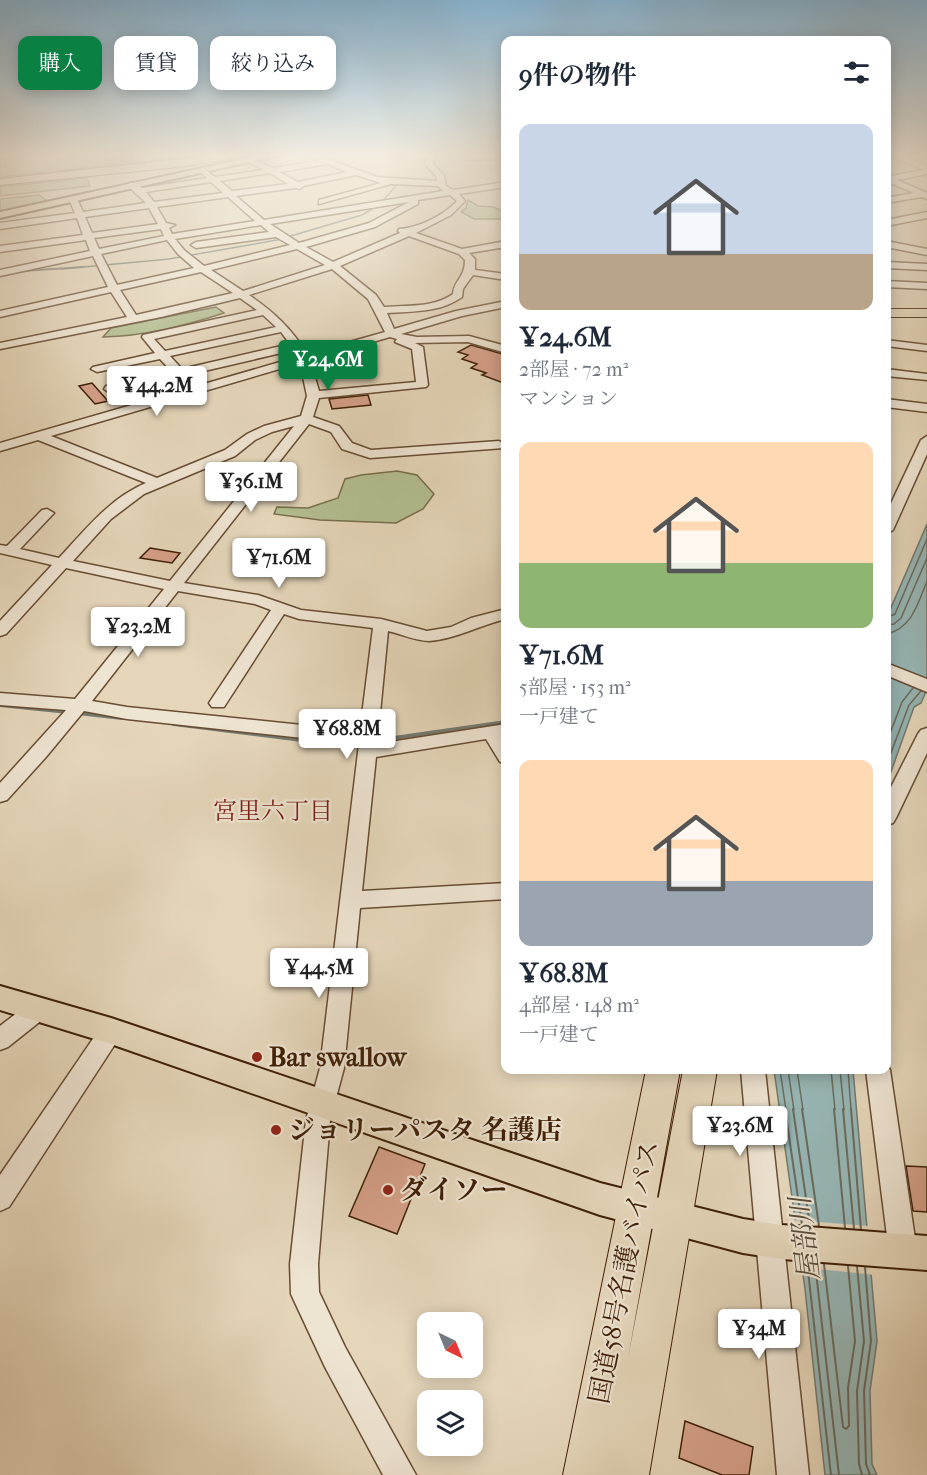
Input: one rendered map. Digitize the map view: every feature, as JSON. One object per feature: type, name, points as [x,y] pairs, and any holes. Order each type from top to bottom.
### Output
[{"type":"highway","points":[[891,309],[927,308]]},
{"type":"highway","points":[[891,309],[927,313]]},
{"type":"highway","name":"国道58号名護バイパス","points":[[627,1475],[656,1214],[663,1074]]},
{"type":"highway","name":"国道58号名護バイパス","points":[[585,1475],[656,1214],[699,1074]]},
{"type":"main road","points":[[0,998],[111,1030],[585,1195],[656,1214],[776,1241],[908,1252]]},
{"type":"street","points":[[41,224],[49,243]]},
{"type":"street","points":[[79,224],[95,252],[112,290],[134,318]]},
{"type":"street","points":[[0,249],[180,224]]},
{"type":"street","points":[[0,273],[170,237],[251,224]]},
{"type":"street","points":[[264,224],[277,234],[334,266],[372,297],[400,343],[417,347],[422,385],[314,395]]},
{"type":"street","points":[[385,224],[462,252],[501,255]]},
{"type":"street","points":[[0,346],[242,295],[294,281],[334,266],[426,224]]},
{"type":"street","points":[[913,224],[919,226]]},
{"type":"street","points":[[79,227],[94,225]]},
{"type":"street","points":[[0,314],[266,255],[388,225]]},
{"type":"street","points":[[0,795],[75,710],[311,410],[314,395],[305,358],[284,328],[274,316],[202,269],[177,248],[164,226]]},
{"type":"street","points":[[177,248],[277,234]]},
{"type":"street","points":[[462,252],[501,245]]},
{"type":"street","points":[[891,245],[927,252]]},
{"type":"street","points":[[381,310],[442,305],[458,295],[458,289],[470,272],[470,259],[462,252]]},
{"type":"street","points":[[891,265],[927,267]]},
{"type":"street","points":[[470,272],[501,276]]},
{"type":"street","points":[[891,284],[927,286]]},
{"type":"street","points":[[0,447],[305,358],[396,336],[460,313],[501,305]]},
{"type":"street","points":[[195,391],[147,337],[266,311]]},
{"type":"street","points":[[97,369],[284,328]]},
{"type":"street","points":[[396,336],[417,340],[469,339],[501,349]]},
{"type":"street","points":[[891,344],[927,348]]},
{"type":"street","points":[[110,389],[297,346]]},
{"type":"street","points":[[891,373],[927,377]]},
{"type":"street","points":[[891,404],[927,408]]},
{"type":"street","points":[[0,631],[106,516],[139,491],[230,453],[251,437],[268,429],[306,419],[335,429],[347,446],[355,451],[370,454],[499,445]]},
{"type":"street","points":[[40,436],[157,483]]},
{"type":"street","points":[[891,519],[927,440]]},
{"type":"street","points":[[5,550],[46,513]]},
{"type":"street","points":[[5,550],[172,586],[258,600],[299,615],[381,624],[427,636],[438,636],[501,616]]},
{"type":"street","points":[[218,704],[280,608]]},
{"type":"street","points":[[381,624],[332,1068],[318,1120],[304,1264],[305,1294],[335,1357],[400,1475]]},
{"type":"street","points":[[891,670],[927,686]]},
{"type":"street","points":[[0,699],[75,710],[151,715],[352,738],[367,745],[498,731]]},
{"type":"street","points":[[891,808],[927,734]]},
{"type":"street","points":[[351,900],[501,891]]},
{"type":"street","points":[[0,1040],[39,1009]]},
{"type":"street","points":[[0,1198],[111,1030]]},
{"type":"street","points":[[754,1074],[776,1241],[793,1475]]},
{"type":"street","points":[[879,1074],[908,1252]]},
{"type":"green space","points":[[216,307],[224,313],[164,330],[103,337],[111,328]]},
{"type":"green space","points":[[397,471],[417,475],[434,494],[423,509],[396,523],[320,520],[274,514],[277,507],[308,508],[338,498],[345,479]]},
{"type":"water","points":[[927,524],[927,689],[921,703],[914,707],[891,772],[891,608]]},
{"type":"water","name":"屋部川","points":[[775,1074],[853,1074],[877,1341],[870,1391],[872,1464],[877,1475],[825,1475],[805,1289]]},
{"type":"pier","points":[[792,1220],[870,1226],[875,1275],[799,1267]]},
{"type":"building","points":[[471,345],[501,354],[501,382],[482,375],[486,373],[471,368],[477,364],[462,359],[468,355],[458,352]]},
{"type":"building","points":[[92,383],[108,401],[95,404],[79,386]]},
{"type":"building","points":[[368,395],[371,405],[332,409],[329,399]]},
{"type":"building","points":[[150,548],[180,553],[172,563],[140,558]]},
{"type":"building","name":"ダイソー","points":[[379,1147],[425,1164],[397,1234],[349,1216]]},
{"type":"building","points":[[906,1166],[927,1167],[927,1212],[913,1211]]},
{"type":"building","points":[[685,1421],[753,1447],[749,1475],[722,1475],[679,1458]]},
{"type":"waterway","points":[[62,269],[169,259],[277,240],[332,224]]},
{"type":"waterway","points":[[23,271],[83,267]]},
{"type":"waterway","points":[[0,705],[68,712]]},
{"type":"waterway","points":[[78,713],[122,718]]},
{"type":"waterway","points":[[373,741],[501,723]]},
{"type":"waterway","points":[[174,724],[310,741],[363,743]]},
{"type":"place","name":"Bar swallow","points":[[257,1057]]},
{"type":"place","name":"ジョリーパスタ 名護店","points":[[276,1130]]},
{"type":"place","name":"ダイソー","points":[[388,1190]]},
{"type":"district","name":"宮里六丁目","points":[[273,811]]}]
